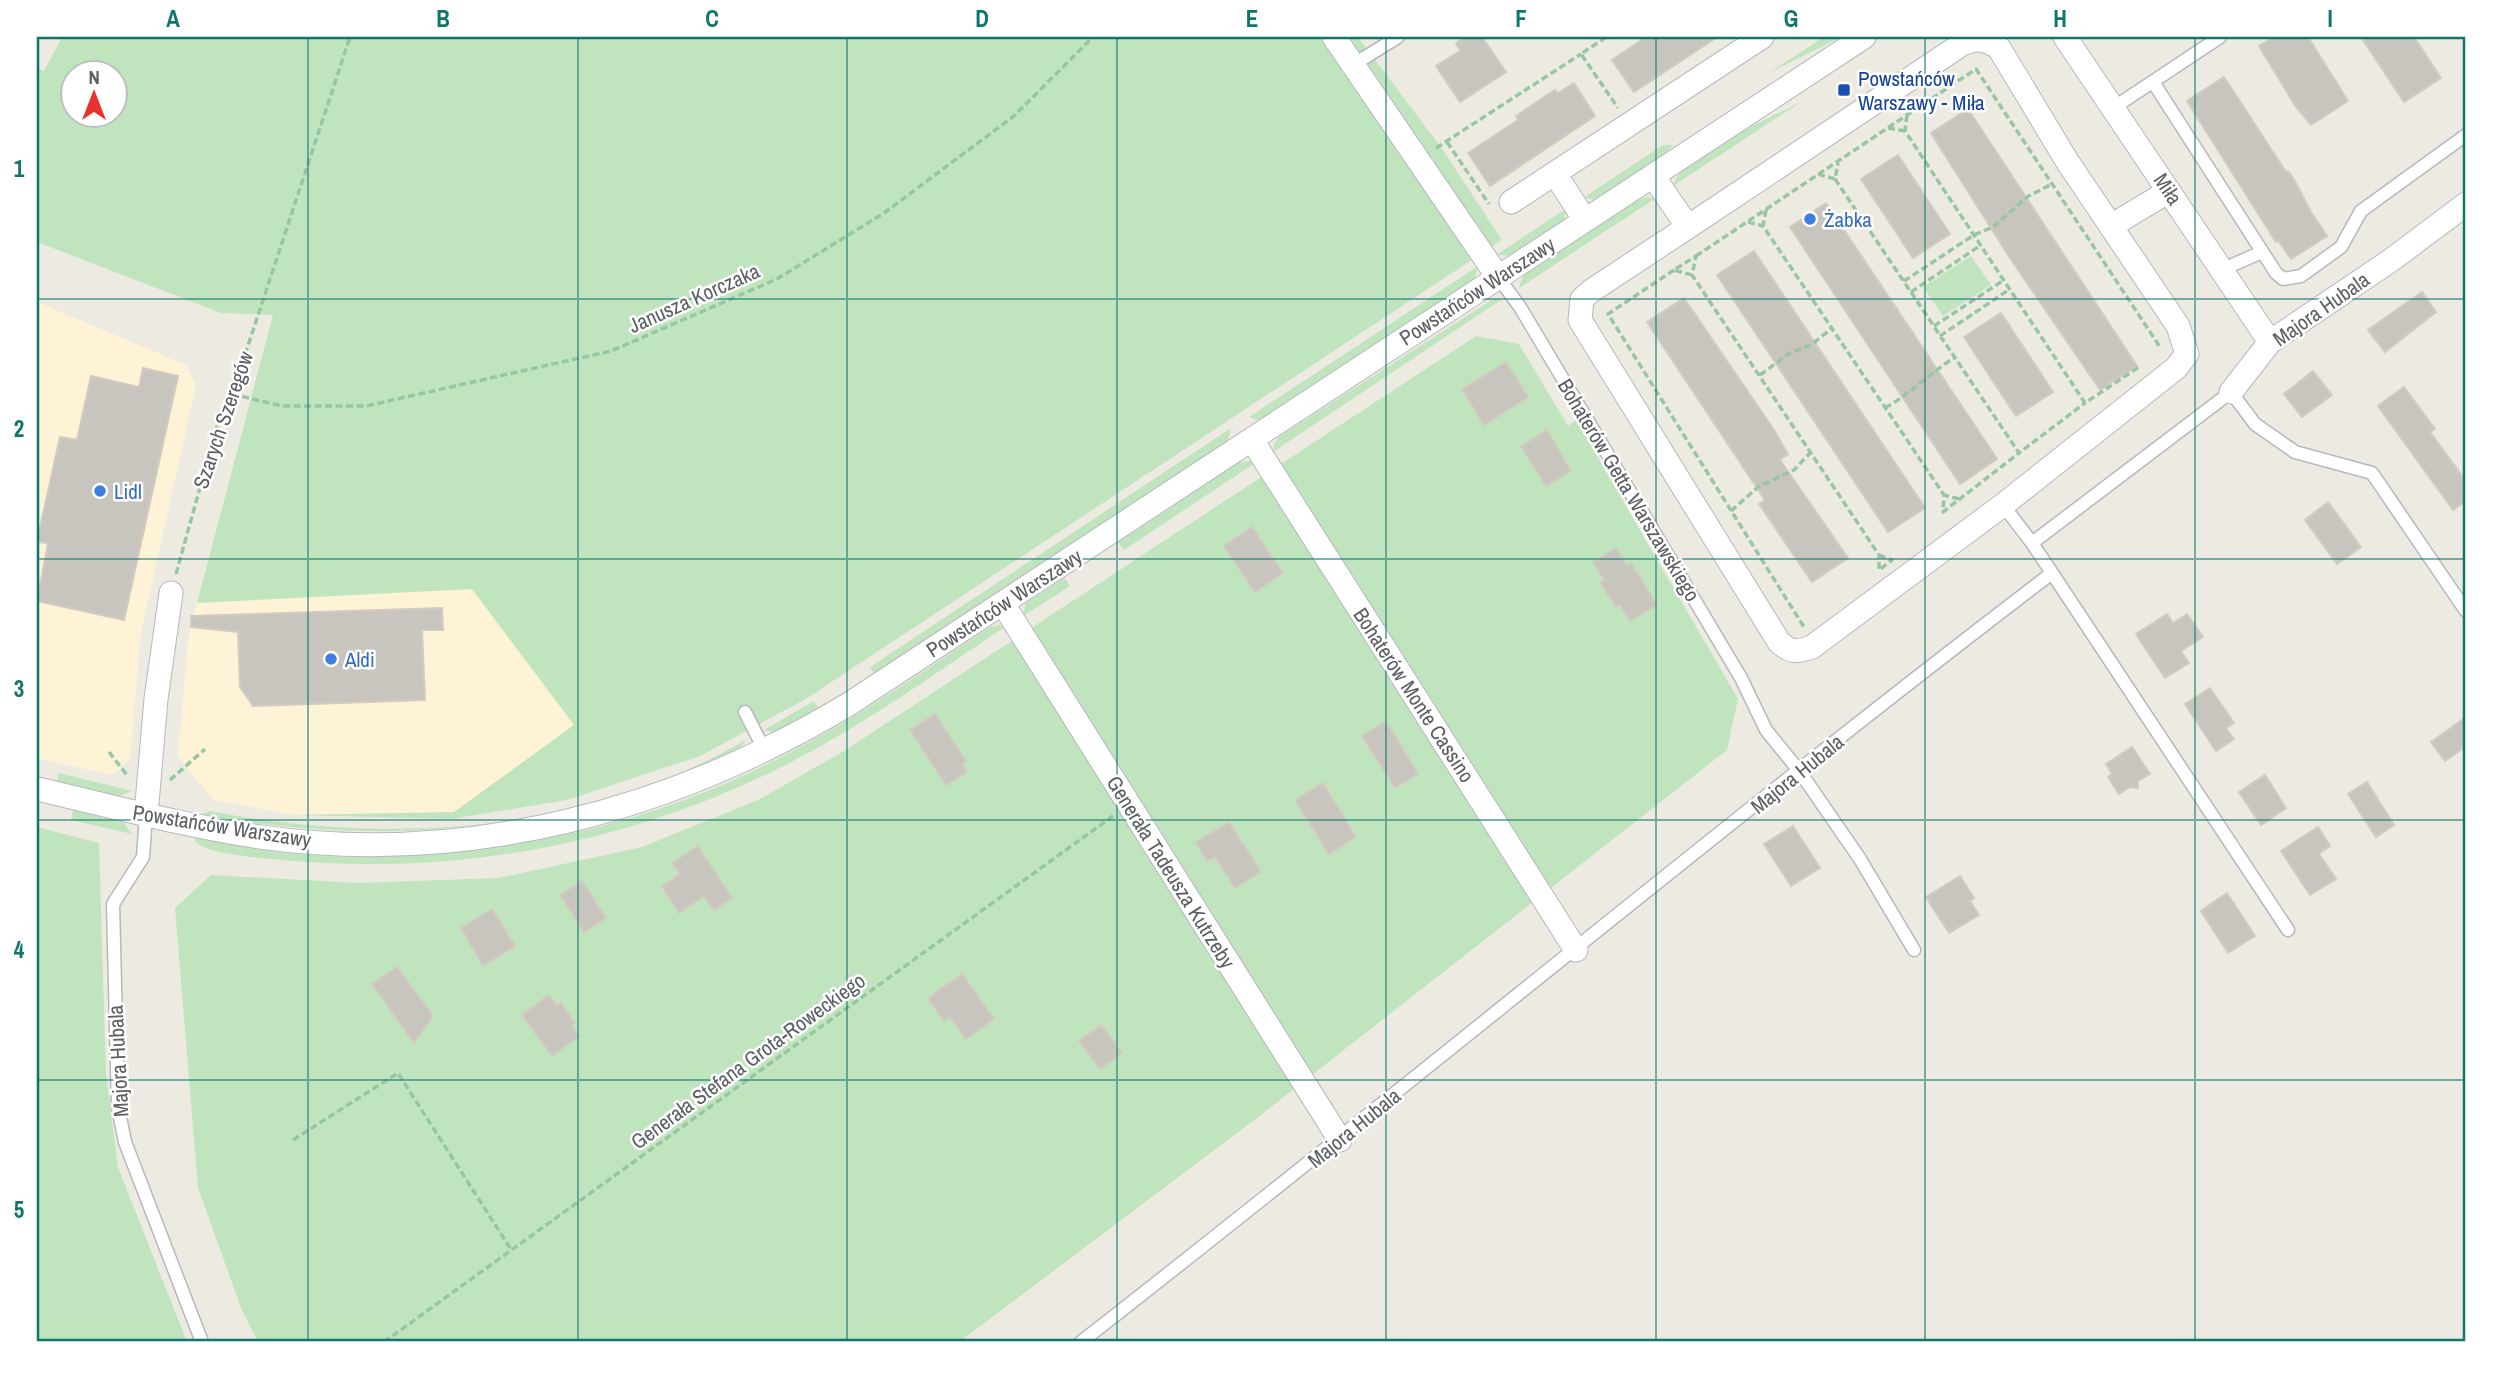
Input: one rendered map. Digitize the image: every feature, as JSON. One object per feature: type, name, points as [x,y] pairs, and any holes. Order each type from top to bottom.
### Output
[{"type":"street","name":"Bohaterów Getta Warszawskiego","points":[[1334,37],[1498,277]]},
{"type":"street","points":[[1511,202],[1762,37]]},
{"type":"street","name":"Powstańców Warszawy","points":[[37,789],[146,815],[263,837],[327,843],[452,841],[531,830],[600,815],[676,790],[765,751],[849,704],[1864,37]]},
{"type":"street","name":"Miła","points":[[2065,37],[2270,342]]},
{"type":"street","points":[[1978,38],[1999,48],[2067,161],[2111,226],[2178,326],[2187,355],[2176,368],[2003,505],[1812,647],[1797,652],[1779,642],[1580,320],[1582,299],[1591,291],[1962,44],[1978,38]]},
{"type":"street","points":[[1555,174],[1585,220]]},
{"type":"street","points":[[1653,176],[1689,227]]},
{"type":"street","points":[[2111,226],[2169,191]]},
{"type":"street","name":"Majora Hubala","points":[[2231,391],[2270,342],[2390,261],[2466,204]]},
{"type":"street","name":"Bohaterów Monte Cassino","points":[[1252,440],[1576,950]]},
{"type":"street","points":[[146,815],[156,699],[171,593]]},
{"type":"street","name":"Generała Tadeusza Kutrzeby","points":[[1003,604],[1340,1140]]},
{"type":"lane","points":[[1352,66],[1398,37]]},
{"type":"lane","points":[[2113,108],[2220,37]]},
{"type":"lane","points":[[2153,82],[2262,252],[2283,279],[2301,276],[2341,247],[2361,211],[2466,135]]},
{"type":"lane","points":[[2221,270],[2262,252]]},
{"type":"lane","name":"Bohaterów Getta Warszawskiego","points":[[1498,277],[1520,307],[1741,678],[1766,730],[1800,772],[1860,859],[1914,950]]},
{"type":"lane","points":[[2231,391],[2255,424],[2295,452],[2372,474],[2466,611]]},
{"type":"lane","name":"Majora Hubala","points":[[2032,543],[2231,391]]},
{"type":"lane","points":[[2003,505],[2032,543],[2288,930]]},
{"type":"lane","name":"Majora Hubala","points":[[1082,1342],[2052,573]]},
{"type":"lane","points":[[745,712],[765,751]]},
{"type":"lane","name":"Majora Hubala","points":[[146,815],[143,857],[114,904],[118,1107],[125,1142],[202,1342]]},
{"type":"path","name":"Szarych Szeregów","points":[[171,593],[221,412],[232,394],[350,37]]},
{"type":"path","name":"Janusza Korczaka","points":[[232,394],[282,406],[366,406],[611,351],[777,279],[884,213],[1014,116],[1093,37]]},
{"type":"path","points":[[1436,148],[1606,37]]},
{"type":"path","points":[[1581,54],[1629,125]]},
{"type":"path","points":[[1814,620],[1803,628],[1608,314],[1976,69],[2162,350],[2156,355]]},
{"type":"path","points":[[1908,115],[1905,131],[2085,403]]},
{"type":"path","points":[[1888,128],[1905,131]]},
{"type":"path","points":[[1447,142],[1493,210],[1511,202]]},
{"type":"path","points":[[1835,179],[1839,161]]},
{"type":"path","points":[[1818,174],[1835,179],[2019,453]]},
{"type":"path","points":[[1904,281],[1974,235],[1993,227],[2027,197],[2052,184]]},
{"type":"path","points":[[1763,226],[1767,209]]},
{"type":"path","points":[[1747,222],[1763,226],[1832,328],[1944,495],[1943,512],[2085,403],[2139,366]]},
{"type":"path","points":[[1910,292],[1981,245]]},
{"type":"path","points":[[1692,275],[1696,256]]},
{"type":"path","points":[[1674,270],[1692,275],[1879,555],[1879,570]]},
{"type":"path","points":[[1934,326],[2004,280]]},
{"type":"path","points":[[1940,336],[2010,289]]},
{"type":"path","points":[[1760,375],[1790,353],[1811,345],[1832,328]]},
{"type":"path","points":[[1885,408],[1903,398],[1925,376],[1954,357]]},
{"type":"path","points":[[1731,511],[1758,487],[1794,470],[1811,452]]},
{"type":"path","points":[[1944,495],[1959,499]]},
{"type":"path","points":[[1868,578],[1892,560],[1879,555]]},
{"type":"path","points":[[169,781],[205,749]]},
{"type":"path","points":[[109,752],[132,780]]},
{"type":"path","name":"Generała Stefana Grota-Roweckiego","points":[[384,1342],[1129,805]]},
{"type":"path","points":[[293,1140],[398,1073],[512,1251]]},
{"type":"shaded area","points":[[37,302],[186,365],[196,386],[141,632],[130,760],[111,775],[37,758]]},
{"type":"shaded area","points":[[472,589],[575,726],[454,812],[295,815],[213,800],[178,757],[188,640],[197,603]]},
{"type":"green space","points":[[62,37],[1358,37],[1443,150],[1502,240],[804,700],[700,756],[567,800],[451,819],[295,815],[454,812],[574,725],[472,589],[197,603],[273,315],[221,313],[37,242],[37,68],[44,71]]},
{"type":"green space","points":[[1824,37],[1841,37],[1769,73]]},
{"type":"green space","points":[[1801,102],[1673,186],[1679,175],[1709,150]]},
{"type":"green space","points":[[1663,145],[1673,145],[1666,153],[1597,200],[1583,198]]},
{"type":"green space","points":[[1656,198],[1519,288],[1523,275],[1638,200]]},
{"type":"green space","points":[[1567,208],[1564,221],[1513,256],[1496,255]]},
{"type":"green space","points":[[1971,256],[1991,285],[1943,316],[1923,287]]},
{"type":"green space","points":[[1478,266],[1474,280],[1265,417],[1257,420],[1249,417]]},
{"type":"green space","points":[[1493,299],[1501,300],[1273,452],[1274,443],[1280,436]]},
{"type":"green space","points":[[1476,336],[1519,344],[1568,426],[1576,420],[1738,699],[1727,750],[1257,1118],[959,1342],[258,1342],[241,1308],[198,1188],[175,908],[211,875],[358,883],[499,878],[642,847],[758,800],[844,751]]},
{"type":"green space","points":[[1231,428],[1227,443],[875,675],[870,667]]},
{"type":"green space","points":[[1239,462],[1255,463],[1124,550],[1118,542]]},
{"type":"green space","points":[[1064,578],[1070,586],[1022,617],[1026,603]]},
{"type":"green space","points":[[990,627],[1005,627],[875,713],[795,760],[734,789],[671,814],[606,833],[541,848],[475,858],[340,864],[241,856],[205,848],[194,838],[270,850],[347,855],[423,854],[499,846],[573,833],[647,813],[719,786],[789,753],[866,709]]},
{"type":"green space","points":[[814,701],[819,709],[777,733],[764,730]]},
{"type":"green space","points":[[745,740],[732,754],[711,765],[627,793],[684,772]]},
{"type":"green space","points":[[59,773],[132,791],[117,797],[57,783]]},
{"type":"green space","points":[[627,793],[619,796],[553,813],[516,819]]},
{"type":"green space","points":[[73,810],[124,823],[132,834],[71,820]]},
{"type":"green space","points":[[210,811],[277,822],[346,828],[415,829],[477,825],[435,829],[379,831],[262,824],[199,815]]},
{"type":"green space","points":[[37,827],[99,843],[106,1073],[118,1167],[187,1342],[37,1342]]},
{"type":"building","points":[[1466,37],[1482,37],[1506,72],[1460,102],[1436,66],[1460,51],[1456,43]]},
{"type":"building","points":[[1646,37],[1717,37],[1634,92],[1612,60]]},
{"type":"building","points":[[2273,37],[2308,37],[2348,101],[2311,125],[2296,107],[2259,46]]},
{"type":"building","points":[[2361,37],[2414,37],[2441,78],[2404,102]]},
{"type":"building","points":[[2224,77],[2286,172],[2288,171],[2295,181],[2327,236],[2291,259],[2278,240],[2276,242],[2187,101]]},
{"type":"building","points":[[1574,83],[1595,116],[1490,186],[1468,153],[1518,120],[1516,116],[1547,95],[1555,90],[1558,93]]},
{"type":"building","points":[[1968,109],[2137,366],[2100,390],[2010,258],[1931,133]]},
{"type":"building","points":[[1898,155],[1950,234],[1913,258],[1861,179]]},
{"type":"building","points":[[1826,203],[1997,459],[1960,484],[1790,227]]},
{"type":"building","points":[[1754,251],[1925,508],[1888,532],[1717,275]]},
{"type":"building","points":[[2422,292],[2436,312],[2385,352],[2368,330]]},
{"type":"building","points":[[1684,298],[1774,430],[1788,454],[1780,460],[1848,558],[1812,582],[1759,504],[1765,500],[1647,322]]},
{"type":"building","points":[[2001,313],[2053,392],[2016,416],[1964,337]]},
{"type":"building","points":[[1506,362],[1528,397],[1484,425],[1462,389]]},
{"type":"building","name":"Lidl","points":[[143,368],[178,376],[124,620],[37,601],[48,544],[37,541],[60,437],[77,440],[91,376],[139,387]]},
{"type":"building","points":[[2313,371],[2332,395],[2302,417],[2284,394]]},
{"type":"building","points":[[2404,387],[2435,429],[2430,432],[2466,481],[2466,501],[2453,510],[2378,406]]},
{"type":"building","points":[[1547,430],[1571,471],[1546,486],[1521,446]]},
{"type":"building","points":[[2328,502],[2361,547],[2337,564],[2305,520]]},
{"type":"building","points":[[1252,527],[1283,573],[1255,592],[1224,546]]},
{"type":"building","points":[[1616,548],[1627,566],[1631,563],[1657,605],[1630,621],[1620,605],[1616,607],[1600,582],[1604,580],[1593,562]]},
{"type":"building","name":"Aldi","points":[[442,608],[443,630],[422,630],[425,700],[253,706],[240,687],[238,632],[191,627],[191,616]]},
{"type":"building","points":[[2167,614],[2173,623],[2187,614],[2203,637],[2181,651],[2189,663],[2165,678],[2136,634]]},
{"type":"building","points":[[2210,688],[2234,723],[2226,728],[2234,739],[2216,751],[2185,704]]},
{"type":"building","points":[[935,714],[966,761],[962,764],[967,772],[946,785],[910,730]]},
{"type":"building","points":[[2466,717],[2466,746],[2445,761],[2431,742]]},
{"type":"building","points":[[1386,721],[1418,774],[1395,788],[1362,736]]},
{"type":"building","points":[[2132,747],[2150,774],[2138,781],[2138,788],[2130,787],[2119,794],[2108,777],[2112,774],[2106,764]]},
{"type":"building","points":[[2265,775],[2286,808],[2261,825],[2239,792]]},
{"type":"building","points":[[2367,782],[2394,825],[2376,837],[2348,794]]},
{"type":"building","points":[[1323,783],[1356,837],[1329,854],[1295,800]]},
{"type":"building","points":[[1229,822],[1261,872],[1235,888],[1215,857],[1207,861],[1196,842]]},
{"type":"building","points":[[1793,826],[1820,868],[1791,886],[1764,844]]},
{"type":"building","points":[[2318,827],[2330,846],[2319,854],[2336,879],[2310,895],[2281,851]]},
{"type":"building","points":[[698,846],[732,898],[714,910],[704,896],[679,913],[662,886],[680,874],[672,863]]},
{"type":"building","points":[[1960,876],[1974,898],[1970,901],[1979,915],[1949,933],[1926,897]]},
{"type":"building","points":[[582,881],[606,918],[584,932],[560,895]]},
{"type":"building","points":[[2227,893],[2255,936],[2228,953],[2201,911]]},
{"type":"building","points":[[492,909],[515,946],[483,966],[461,928]]},
{"type":"building","points":[[397,967],[433,1016],[414,1043],[372,984]]},
{"type":"building","points":[[962,974],[994,1019],[966,1039],[950,1017],[944,1021],[928,998]]},
{"type":"building","points":[[549,995],[557,1006],[561,1003],[575,1023],[572,1026],[579,1036],[552,1056],[522,1015]]},
{"type":"building","points":[[1101,1025],[1122,1053],[1100,1069],[1079,1041]]},
{"type":"place","name":"Powstańców Warszawy - Miła","points":[[1844,90]]},
{"type":"place","name":"Żabka","points":[[1810,219]]},
{"type":"place","name":"Lidl","points":[[100,491]]},
{"type":"place","name":"Aldi","points":[[331,659]]}]
